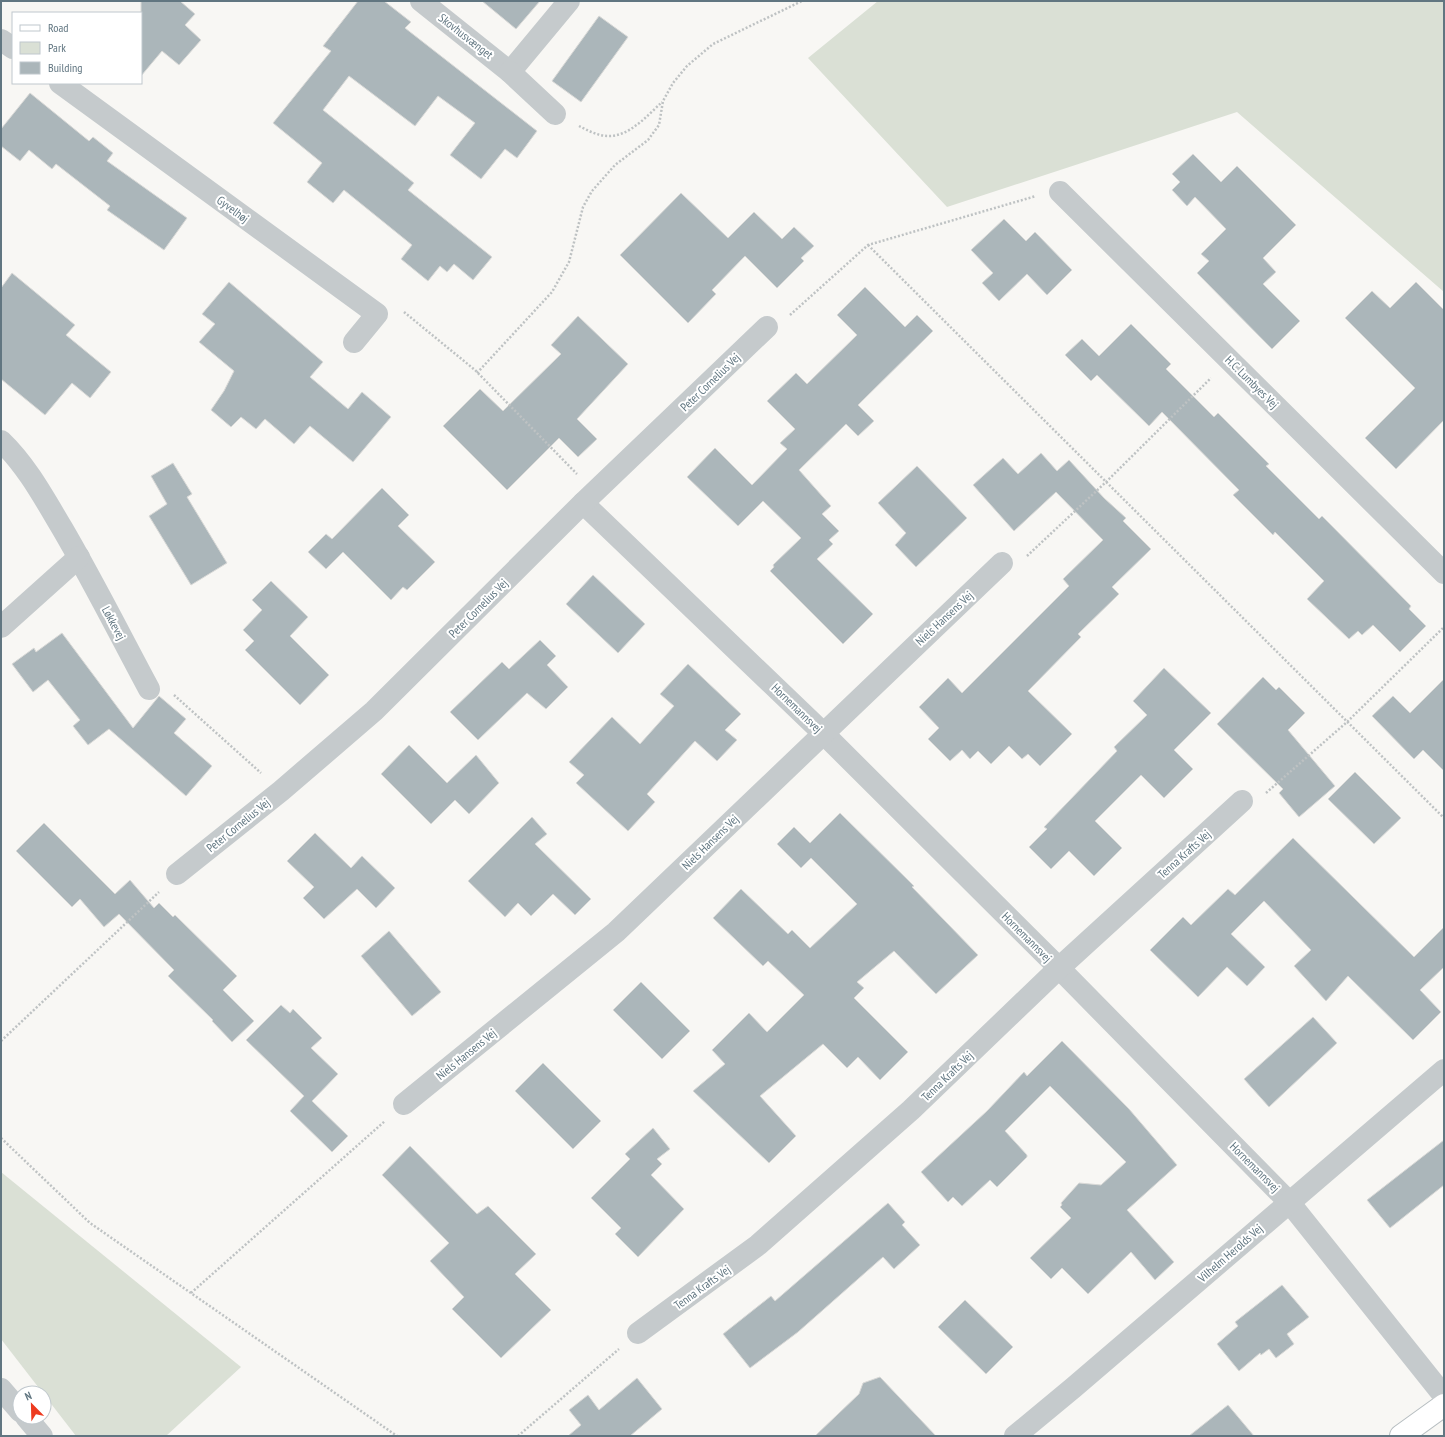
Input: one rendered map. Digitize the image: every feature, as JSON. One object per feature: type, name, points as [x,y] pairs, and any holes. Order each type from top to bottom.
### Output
[{"type":"street","name":"Skovhusvænget","points":[[421,1],[510,72],[555,114]]},
{"type":"street","points":[[510,72],[569,1]]},
{"type":"street","points":[[1,40],[12,47]]},
{"type":"street","name":"Gyvelhøj","points":[[61,84],[377,314]]},
{"type":"street","name":"H.C. Lumbyes Vej","points":[[1060,192],[1444,573]]},
{"type":"street","points":[[354,342],[377,314]]},
{"type":"street","name":"Peter Cornelius Vej","points":[[177,874],[281,791],[374,711],[582,504],[767,327]]},
{"type":"street","name":"Løkkevej","points":[[1,441],[13,452],[40,490],[149,689]]},
{"type":"street","name":"Hornemannsvej","points":[[582,504],[823,733],[1059,968],[1289,1202],[1444,1396]]},
{"type":"street","points":[[1,627],[78,557]]},
{"type":"street","name":"Niels Hansens Vej","points":[[404,1104],[616,932],[1002,563]]},
{"type":"street","name":"Tenna Krafts Vej","points":[[638,1334],[758,1245],[911,1110],[1059,968],[1242,801]]},
{"type":"street","name":"Vilhelm Herolds Vej","points":[[1015,1436],[1444,1070]]},
{"type":"street","points":[[1,1389],[12,1402]]},
{"type":"street","points":[[1401,1436],[1444,1405]]},
{"type":"street","points":[[33,1425],[42,1436]]},
{"type":"path","points":[[555,114],[591,132],[608,136],[621,134],[640,122],[663,101],[673,83],[687,66],[713,44],[797,2],[802,1]]},
{"type":"path","points":[[477,372],[552,292],[569,262],[583,207],[592,191],[616,165],[648,140],[659,125],[663,101]]},
{"type":"path","points":[[767,327],[779,324],[868,245],[1028,198],[1060,192]]},
{"type":"path","points":[[868,245],[1444,818]]},
{"type":"path","points":[[377,314],[399,309],[477,372],[577,474],[582,504]]},
{"type":"path","points":[[1002,563],[1018,564],[1106,482],[1229,360]]},
{"type":"path","points":[[1242,801],[1256,801],[1347,722],[1444,627]]},
{"type":"path","points":[[149,689],[163,686],[281,791]]},
{"type":"path","points":[[1,1041],[177,874]]},
{"type":"path","points":[[192,1293],[404,1104]]},
{"type":"path","points":[[1,1138],[90,1222],[396,1436]]},
{"type":"path","points":[[518,1436],[638,1334]]},
{"type":"green space","points":[[878,1],[1444,1],[1444,292],[1237,112],[947,207],[808,58]]},
{"type":"green space","points":[[1,1172],[241,1367],[166,1436],[76,1436],[52,1405],[52,1385],[37,1385],[1,1339]]},
{"type":"building","points":[[141,1],[180,1],[195,14],[185,25],[201,40],[179,65],[162,51],[142,75]]},
{"type":"building","points":[[358,1],[384,1],[411,22],[405,28],[537,131],[517,158],[505,149],[481,179],[450,155],[475,123],[438,96],[415,126],[349,76],[323,110],[414,183],[408,190],[492,257],[473,280],[454,264],[447,272],[440,266],[428,281],[401,259],[412,245],[344,190],[333,203],[307,182],[322,163],[273,123],[331,51],[323,46]]},
{"type":"building","points":[[482,1],[540,1],[516,29]]},
{"type":"building","points":[[599,16],[628,37],[581,102],[552,81]]},
{"type":"building","points":[[30,93],[89,141],[93,137],[113,153],[107,161],[187,218],[164,250],[107,210],[110,206],[56,164],[52,169],[29,150],[20,161],[1,146],[1,129]]},
{"type":"building","points":[[1193,154],[1221,182],[1237,166],[1296,225],[1263,258],[1276,272],[1263,284],[1300,321],[1272,349],[1197,273],[1209,261],[1201,254],[1226,229],[1195,197],[1187,206],[1172,190],[1180,182],[1172,174]]},
{"type":"building","points":[[681,193],[728,238],[754,212],[782,239],[794,227],[814,246],[801,258],[804,261],[777,288],[745,256],[712,290],[716,294],[688,323],[620,255]]},
{"type":"building","points":[[1004,219],[1026,241],[1035,232],[1072,270],[1047,295],[1027,274],[999,301],[982,283],[993,273],[971,250]]},
{"type":"building","points":[[12,273],[75,325],[66,335],[111,372],[90,398],[72,383],[45,415],[1,379],[1,288]]},
{"type":"building","points":[[229,282],[323,362],[310,377],[348,409],[362,392],[391,417],[353,462],[310,426],[294,444],[265,419],[256,429],[241,417],[231,427],[211,410],[224,391],[234,371],[199,342],[215,324],[202,314]]},
{"type":"building","points":[[1416,282],[1444,310],[1444,420],[1396,469],[1365,438],[1415,388],[1345,318],[1372,291],[1390,308]]},
{"type":"building","points":[[865,287],[905,327],[917,315],[933,331],[858,405],[874,421],[858,436],[846,424],[799,470],[831,506],[822,514],[839,531],[829,540],[833,544],[817,559],[873,614],[843,644],[770,571],[774,567],[773,565],[801,538],[763,501],[738,526],[687,477],[715,448],[752,485],[787,449],[780,443],[795,429],[767,401],[796,373],[807,384],[857,335],[837,315]]},
{"type":"building","points":[[578,316],[628,364],[577,419],[597,439],[578,457],[559,438],[507,490],[443,426],[480,389],[503,411],[561,354],[551,345]]},
{"type":"building","points":[[1131,324],[1171,364],[1166,369],[1214,417],[1218,413],[1269,464],[1266,466],[1319,519],[1322,516],[1411,606],[1409,609],[1426,626],[1400,652],[1373,625],[1362,635],[1358,631],[1349,639],[1307,599],[1324,581],[1275,532],[1273,535],[1233,495],[1239,490],[1162,412],[1149,426],[1097,375],[1091,381],[1065,355],[1082,339],[1099,356]]},
{"type":"building","points":[[1041,453],[1057,471],[1069,460],[1104,498],[1126,518],[1123,521],[1151,549],[1112,587],[1119,594],[1078,634],[1081,637],[1028,691],[1072,734],[1040,766],[1028,754],[1022,759],[1009,746],[991,764],[978,751],[970,759],[962,750],[950,761],[928,739],[939,728],[919,707],[948,678],[962,693],[1069,586],[1063,579],[1103,540],[1056,492],[1014,531],[973,485],[1003,458],[1018,474]]},
{"type":"building","points":[[173,463],[192,494],[187,497],[227,563],[191,585],[149,516],[167,504],[151,476]]},
{"type":"building","points":[[917,466],[967,518],[916,567],[895,545],[906,533],[878,503]]},
{"type":"building","points":[[382,488],[409,515],[398,526],[435,562],[407,590],[403,587],[391,600],[343,552],[326,569],[308,552],[326,534],[332,539]]},
{"type":"building","points":[[593,575],[645,624],[618,653],[566,604]]},
{"type":"building","points":[[271,581],[308,617],[290,636],[329,675],[300,705],[245,650],[254,641],[243,630],[262,610],[252,600]]},
{"type":"building","points":[[62,633],[133,728],[159,696],[186,719],[174,733],[212,766],[186,796],[109,729],[88,745],[73,726],[80,720],[48,680],[33,692],[12,664],[34,648],[36,652]]},
{"type":"building","points":[[540,640],[556,656],[547,665],[568,687],[546,709],[527,693],[478,740],[450,712],[502,662],[509,669]]},
{"type":"building","points":[[688,664],[741,714],[725,730],[737,740],[717,761],[695,741],[647,794],[655,802],[628,831],[576,783],[584,775],[569,762],[612,717],[640,744],[674,706],[660,694]]},
{"type":"building","points":[[1164,668],[1211,713],[1174,750],[1193,769],[1164,798],[1141,775],[1095,821],[1122,848],[1094,876],[1069,851],[1051,869],[1029,847],[1047,829],[1044,827],[1117,751],[1114,747],[1147,715],[1133,701]]},
{"type":"building","points":[[1263,677],[1276,690],[1279,687],[1305,713],[1288,730],[1335,786],[1299,817],[1279,793],[1283,789],[1217,724]]},
{"type":"building","points":[[1444,679],[1444,771],[1423,750],[1414,759],[1372,716],[1393,696],[1410,713]]},
{"type":"building","points":[[409,745],[447,783],[476,755],[499,783],[469,814],[455,800],[431,824],[381,774]]},
{"type":"building","points":[[1355,772],[1401,818],[1374,844],[1328,799]]},
{"type":"building","points":[[840,813],[914,886],[912,887],[978,955],[936,994],[894,951],[857,982],[864,988],[854,998],[908,1052],[880,1080],[858,1057],[847,1068],[823,1044],[760,1096],[796,1136],[769,1163],[693,1091],[725,1064],[712,1050],[749,1013],[767,1032],[804,995],[768,961],[763,966],[713,918],[741,889],[788,934],[792,930],[810,948],[857,904],[811,858],[801,868],[777,844],[794,827],[810,843]]},
{"type":"building","points":[[532,817],[547,834],[535,844],[591,899],[575,915],[553,894],[531,916],[518,903],[505,917],[468,881]]},
{"type":"building","points":[[44,823],[115,894],[130,880],[154,908],[159,903],[173,917],[175,915],[237,976],[223,990],[254,1021],[232,1042],[212,1021],[213,1020],[168,976],[174,970],[119,914],[104,927],[80,899],[72,907],[16,851]]},
{"type":"building","points":[[315,833],[351,868],[362,856],[395,888],[376,908],[357,889],[324,919],[303,898],[314,887],[287,861]]},
{"type":"building","points":[[1293,838],[1414,957],[1444,927],[1444,967],[1420,990],[1441,1012],[1413,1040],[1348,976],[1326,1001],[1294,966],[1311,950],[1264,901],[1231,934],[1265,967],[1247,986],[1227,967],[1198,997],[1150,950],[1183,917],[1191,925],[1228,889],[1235,895]]},
{"type":"building","points":[[389,931],[441,992],[412,1016],[361,956]]},
{"type":"building","points":[[641,982],[690,1031],[662,1059],[613,1010]]},
{"type":"building","points":[[281,1005],[290,1013],[293,1009],[322,1038],[311,1048],[338,1074],[312,1101],[348,1136],[332,1152],[290,1111],[304,1096],[246,1040]]},
{"type":"building","points":[[1313,1017],[1337,1043],[1269,1107],[1244,1079]]},
{"type":"building","points":[[1062,1041],[1129,1109],[1177,1165],[1127,1210],[1174,1262],[1155,1280],[1131,1252],[1088,1294],[1062,1268],[1051,1279],[1030,1258],[1071,1218],[1060,1207],[1062,1205],[1061,1203],[1079,1183],[1101,1185],[1126,1162],[1050,1086],[1005,1131],[1027,1155],[1027,1157],[997,1187],[990,1180],[962,1206],[953,1197],[948,1202],[921,1172],[987,1111],[1024,1072],[1027,1076]]},
{"type":"building","points":[[543,1063],[601,1121],[573,1149],[515,1091]]},
{"type":"building","points":[[653,1128],[670,1149],[657,1159],[662,1164],[651,1175],[684,1209],[638,1257],[615,1234],[621,1228],[591,1198],[630,1159],[625,1154]]},
{"type":"building","points":[[1444,1140],[1444,1185],[1390,1228],[1367,1200]]},
{"type":"building","points":[[410,1146],[477,1214],[488,1206],[536,1254],[515,1274],[551,1310],[501,1358],[452,1309],[464,1297],[430,1261],[449,1243],[382,1175]]},
{"type":"building","points":[[888,1203],[905,1222],[902,1225],[920,1245],[894,1269],[883,1257],[798,1332],[750,1368],[723,1334],[771,1296],[775,1301]]},
{"type":"building","points":[[1282,1285],[1309,1317],[1287,1334],[1294,1344],[1276,1358],[1269,1349],[1261,1355],[1260,1353],[1239,1371],[1217,1344],[1238,1326],[1235,1322]]},
{"type":"building","points":[[965,1300],[1013,1347],[986,1374],[938,1327]]},
{"type":"building","points":[[880,1377],[936,1436],[815,1436],[859,1394],[863,1383]]},
{"type":"building","points":[[637,1378],[662,1409],[630,1436],[568,1436],[581,1425],[569,1410],[588,1395],[599,1410]]},
{"type":"building","points":[[1228,1405],[1254,1436],[1189,1436]]}]
